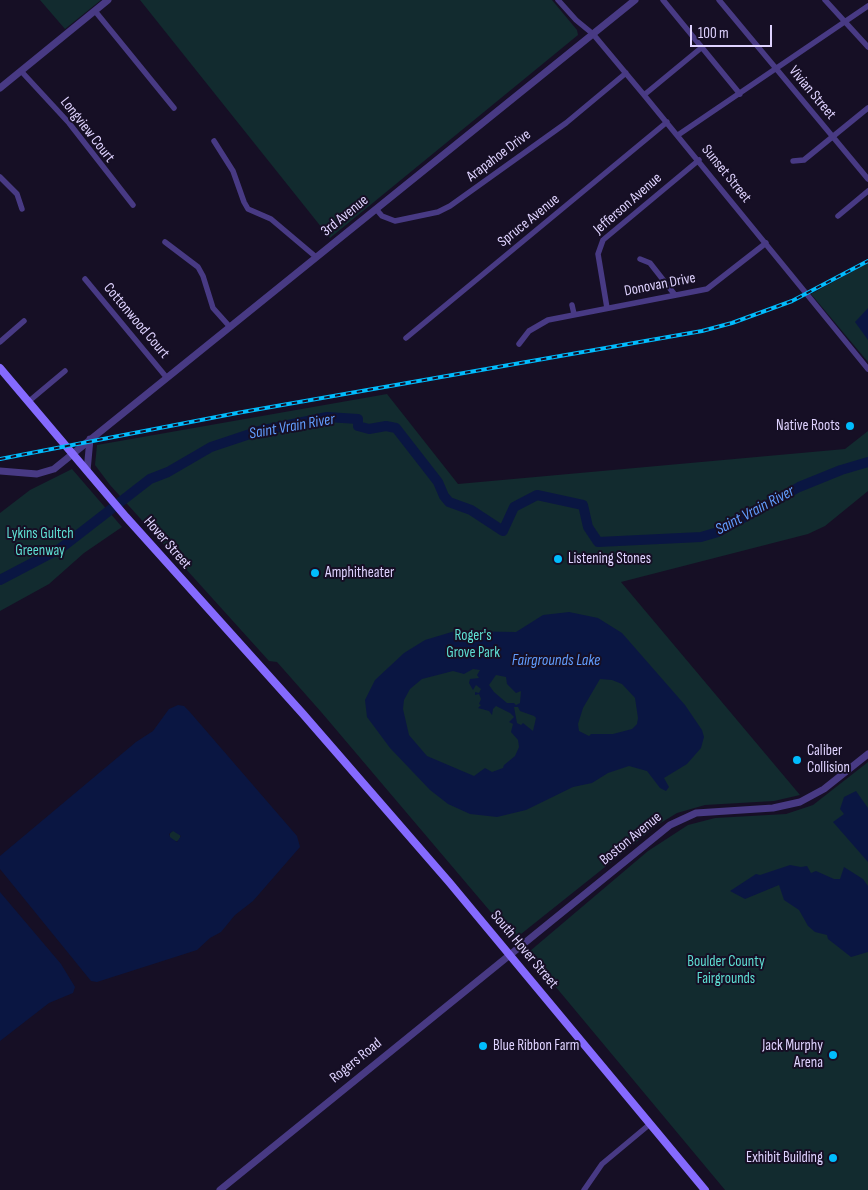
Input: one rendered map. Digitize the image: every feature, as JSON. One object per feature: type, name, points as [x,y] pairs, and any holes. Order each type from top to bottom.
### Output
[{"type":"main road","name":"Hover Street","points":[[0,368],[101,489],[318,731]]},
{"type":"main road","name":"South Hover Street","points":[[318,731],[510,954],[704,1190]]},
{"type":"street","points":[[0,88],[108,0]]},
{"type":"street","name":"Sunset Street","points":[[558,0],[592,34],[626,73],[868,369]]},
{"type":"street","name":"3rd Avenue","points":[[0,471],[41,474],[54,469],[635,0]]},
{"type":"street","points":[[663,0],[740,94]]},
{"type":"street","name":"Vivian Street","points":[[719,0],[868,179]]},
{"type":"street","points":[[825,0],[868,47]]},
{"type":"street","points":[[678,135],[868,6]]},
{"type":"street","points":[[95,11],[174,108]]},
{"type":"street","points":[[644,95],[701,48]]},
{"type":"street","name":"Longview Court","points":[[21,71],[69,123],[133,205]]},
{"type":"street","name":"Arapahoe Drive","points":[[376,208],[382,216],[395,221],[438,212],[450,206],[568,122],[626,73]]},
{"type":"street","points":[[793,161],[804,160],[868,108]]},
{"type":"street","name":"Spruce Avenue","points":[[406,338],[667,122]]},
{"type":"street","points":[[214,141],[233,171],[248,208],[271,219],[316,257]]},
{"type":"street","name":"Jefferson Avenue","points":[[607,308],[598,254],[603,240],[699,160]]},
{"type":"street","points":[[0,177],[17,194],[22,209]]},
{"type":"street","points":[[838,216],[868,192]]},
{"type":"street","points":[[165,242],[198,267],[203,276],[213,308],[230,327]]},
{"type":"street","name":"Donovan Drive","points":[[519,344],[529,331],[539,324],[574,314],[712,286],[766,243]]},
{"type":"street","points":[[640,259],[650,263],[675,295]]},
{"type":"street","name":"Cottonwood Court","points":[[85,280],[167,378]]},
{"type":"street","points":[[572,305],[574,314]]},
{"type":"street","points":[[0,342],[24,321]]},
{"type":"street","points":[[28,402],[65,371]]},
{"type":"street","points":[[87,471],[90,439]]},
{"type":"street","name":"Boston Avenue","points":[[510,954],[680,819],[710,811],[773,808],[800,802],[824,789],[868,754]]},
{"type":"street","name":"Rogers Road","points":[[220,1190],[510,954]]},
{"type":"street","points":[[584,1190],[602,1164],[650,1124]]},
{"type":"green space","points":[[40,0],[101,0],[65,29]]},
{"type":"green space","points":[[140,0],[552,0],[577,30],[578,35],[330,238]]},
{"type":"green space","points":[[868,263],[868,362],[811,294]]},
{"type":"green space","name":"Roger's Grove Park","points":[[387,394],[458,484],[845,449],[868,431],[868,491],[825,526],[808,534],[621,582],[800,795],[774,801],[705,805],[677,813],[659,824],[516,938],[511,939],[512,937],[322,713],[277,662],[269,661],[110,485],[95,465],[97,445]]},
{"type":"green space","name":"Lykins Gultch Greenway","points":[[72,469],[122,527],[84,553],[49,584],[0,611],[0,513],[30,490]]},
{"type":"green space","name":"Boulder County Fairgrounds","points":[[868,762],[868,1190],[725,1190],[530,956],[530,951],[648,851],[688,825],[715,818],[786,814],[813,805]]},
{"type":"green space","points":[[173,831],[177,831],[180,836],[179,840],[173,841],[170,838],[170,834]]},
{"type":"water","points":[[868,308],[868,340],[855,322]]},
{"type":"water","name":"Fairgrounds Lake","points":[[569,612],[598,618],[622,633],[685,705],[702,730],[704,737],[701,748],[687,764],[664,778],[669,787],[666,791],[660,788],[647,771],[629,766],[608,773],[592,783],[573,787],[526,810],[497,817],[470,814],[448,804],[430,790],[390,748],[367,717],[365,700],[375,680],[404,653],[425,640],[455,631],[516,632],[543,615]],"holes":[[[473,669],[480,670],[477,675],[479,678],[470,679],[469,683],[473,690],[476,685],[481,689],[479,693],[475,692],[475,695],[479,694],[481,699],[479,704],[481,705],[478,708],[489,711],[492,715],[493,709],[496,706],[510,713],[514,717],[509,722],[513,724],[511,732],[518,740],[519,747],[515,756],[503,768],[492,772],[485,768],[474,776],[427,756],[409,735],[403,709],[404,700],[410,689],[422,679],[453,671],[464,674]],[[496,675],[506,677],[507,684],[516,693],[521,691],[520,703],[516,705],[514,703],[507,703],[489,685]],[[600,679],[612,680],[622,684],[635,698],[637,724],[632,729],[613,734],[591,734],[589,736],[579,731],[578,724],[583,708]],[[514,707],[518,707],[520,711],[536,718],[533,731],[523,723],[521,725],[517,723]]]},
{"type":"water","points":[[178,705],[184,706],[189,711],[297,836],[300,847],[253,901],[235,915],[221,932],[210,938],[197,950],[97,982],[91,981],[0,869],[0,856],[136,742],[153,731],[169,709]],"holes":[[[173,831],[181,836],[177,842],[169,834]]]},
{"type":"water","points":[[856,791],[868,808],[868,862],[833,822],[844,814],[840,809],[844,797]]},
{"type":"water","points":[[790,865],[807,866],[811,873],[816,871],[834,879],[840,879],[844,867],[863,879],[868,886],[868,952],[851,957],[828,939],[827,935],[815,932],[808,926],[799,910],[784,900],[779,885],[745,899],[730,891],[756,874],[760,875]]},
{"type":"water","points":[[0,892],[61,964],[75,987],[73,993],[49,1003],[0,1041]]},
{"type":"waterway","name":"Saint Vrain River","points":[[0,580],[61,548],[150,479],[168,472],[211,447],[259,431],[327,417],[358,419],[358,426],[369,429],[386,426],[396,428],[438,482],[449,502],[471,510],[503,531],[514,507],[537,495],[583,505],[588,527],[598,542],[701,537],[718,532],[799,487],[841,470],[868,462]]},
{"type":"railway","points":[[0,459],[237,413],[702,331],[732,323],[792,301],[868,261]]},
{"type":"place","name":"Native Roots","points":[[850,426]]},
{"type":"place","name":"Listening Stones","points":[[558,559]]},
{"type":"place","name":"Amphitheater","points":[[315,573]]},
{"type":"place","name":"Caliber Collision","points":[[797,760]]},
{"type":"place","name":"Blue Ribbon Farm","points":[[483,1046]]},
{"type":"place","name":"Jack Murphy Arena","points":[[833,1055]]},
{"type":"place","name":"Exhibit Building","points":[[833,1158]]}]
